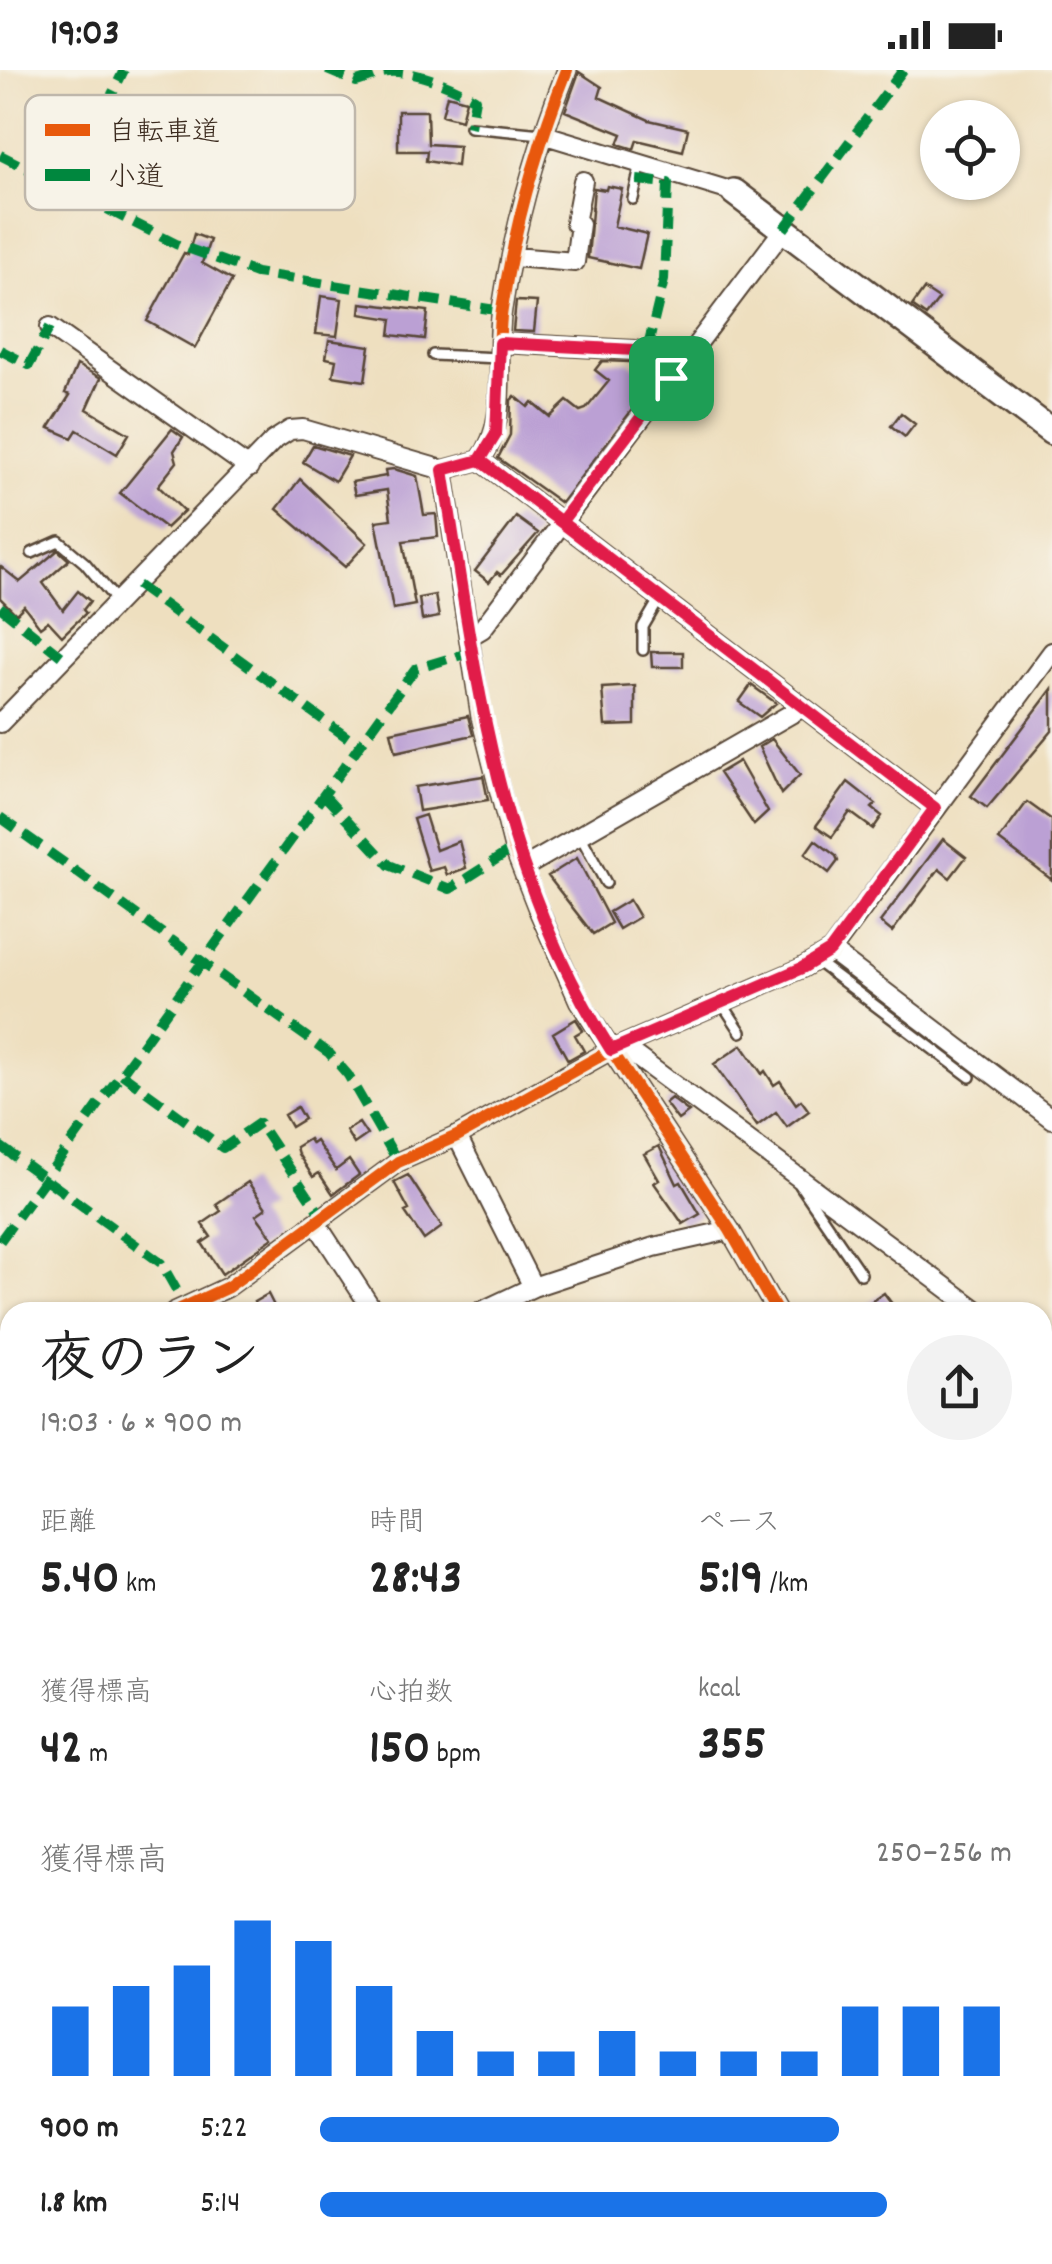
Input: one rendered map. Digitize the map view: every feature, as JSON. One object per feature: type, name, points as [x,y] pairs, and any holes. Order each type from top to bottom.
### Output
[{"type":"street","points":[[0,723],[273,441],[290,430],[303,429],[443,470],[480,460],[496,434],[502,311],[542,134],[566,70]]},
{"type":"street","points":[[542,134],[734,192],[1052,432]]},
{"type":"street","points":[[514,257],[575,262],[580,224],[575,223],[583,181]]},
{"type":"street","points":[[470,636],[482,629],[784,229]]},
{"type":"street","points":[[50,327],[248,468]]},
{"type":"street","points":[[500,350],[635,350],[671,378]]},
{"type":"street","points":[[480,460],[935,808]]},
{"type":"street","points":[[443,470],[482,717],[523,868],[580,1000],[616,1048],[772,1302]]},
{"type":"street","points":[[196,1302],[228,1288],[379,1174],[458,1136],[616,1048],[722,1004],[823,955],[1052,652]]},
{"type":"street","points":[[523,868],[804,708]]},
{"type":"street","points":[[823,955],[1052,1119]]},
{"type":"street","points":[[616,1048],[791,1172],[961,1302]]},
{"type":"street","points":[[458,1136],[532,1287]]},
{"type":"street","points":[[316,1223],[367,1302]]},
{"type":"street","points":[[501,1302],[532,1287],[654,1247],[730,1230]]},
{"type":"lane","points":[[470,126],[542,134]]},
{"type":"lane","points":[[632,200],[641,162]]},
{"type":"lane","points":[[432,355],[500,350]]},
{"type":"lane","points":[[32,553],[59,541],[86,563],[116,600]]},
{"type":"lane","points":[[643,650],[643,627],[660,598]]},
{"type":"lane","points":[[580,834],[606,883]]},
{"type":"lane","points":[[823,955],[970,1077]]},
{"type":"lane","points":[[722,1004],[741,1032]]},
{"type":"lane","points":[[791,1172],[861,1274]]},
{"type":"building","points":[[579,72],[602,87],[599,97],[649,120],[688,129],[683,151],[637,140],[634,149],[618,144],[622,134],[565,111]]},
{"type":"building","points":[[447,95],[466,100],[461,120],[442,115]]},
{"type":"building","points":[[398,111],[427,111],[428,144],[459,146],[457,166],[426,161],[427,151],[398,151]]},
{"type":"building","points":[[607,186],[622,189],[614,226],[647,234],[639,269],[588,258],[594,188],[606,190]]},
{"type":"building","points":[[194,234],[210,240],[202,263],[232,280],[195,348],[147,321],[184,253],[188,255]]},
{"type":"building","points":[[924,289],[939,299],[926,316],[912,306]]},
{"type":"building","points":[[321,296],[342,299],[337,336],[316,334]]},
{"type":"building","points":[[516,301],[537,302],[534,332],[513,331]]},
{"type":"building","points":[[361,303],[428,311],[425,339],[390,335],[392,319],[360,314]]},
{"type":"building","points":[[329,340],[370,346],[365,381],[333,376],[336,360],[326,358]]},
{"type":"building","points":[[602,361],[630,362],[654,381],[561,503],[498,458],[510,435],[511,400],[515,396],[528,407],[532,402],[550,417],[567,401],[580,411],[586,409],[609,381],[595,370]]},
{"type":"building","points":[[77,365],[101,378],[87,409],[129,434],[117,454],[77,430],[72,438],[49,428],[70,395],[65,393]]},
{"type":"building","points":[[901,413],[915,424],[905,437],[891,426]]},
{"type":"building","points":[[172,429],[183,437],[174,451],[177,462],[158,486],[184,511],[166,528],[120,493]]},
{"type":"building","points":[[313,445],[350,456],[335,481],[303,462]]},
{"type":"building","points":[[385,470],[417,476],[424,515],[436,514],[438,537],[403,541],[415,605],[393,609],[376,521],[391,519],[387,490],[355,495],[352,482],[386,476]]},
{"type":"building","points":[[300,479],[367,543],[345,567],[277,509]]},
{"type":"building","points":[[516,517],[538,533],[501,575],[497,572],[489,582],[475,571]]},
{"type":"building","points":[[58,550],[69,560],[43,583],[63,610],[78,591],[90,601],[83,610],[86,613],[62,636],[48,621],[40,627],[24,606],[16,614],[0,598],[0,566],[20,582]]},
{"type":"building","points":[[435,595],[439,617],[422,620],[419,598]]},
{"type":"building","points":[[651,652],[683,652],[683,667],[652,667]]},
{"type":"building","points":[[751,685],[776,703],[760,717],[739,702]]},
{"type":"building","points":[[635,686],[635,725],[605,726],[602,688]]},
{"type":"building","points":[[1052,689],[1052,731],[987,808],[971,796]]},
{"type":"building","points":[[468,716],[473,735],[396,752],[391,732]]},
{"type":"building","points":[[772,739],[800,775],[781,794],[759,747]]},
{"type":"building","points":[[739,761],[768,812],[754,825],[719,773]]},
{"type":"building","points":[[483,776],[488,800],[419,811],[415,787]]},
{"type":"building","points":[[848,782],[876,804],[872,808],[882,816],[873,829],[850,812],[832,837],[816,826]]},
{"type":"building","points":[[1027,802],[1052,820],[1052,880],[999,840]]},
{"type":"building","points":[[425,815],[436,850],[459,841],[466,868],[447,875],[444,867],[429,871],[413,819]]},
{"type":"building","points":[[943,839],[966,857],[950,878],[939,869],[892,932],[880,922]]},
{"type":"building","points":[[815,840],[836,856],[838,861],[829,873],[805,854]]},
{"type":"building","points":[[577,858],[611,923],[593,934],[548,876]]},
{"type":"building","points":[[629,900],[639,917],[619,929],[609,912]]},
{"type":"building","points":[[576,1019],[583,1030],[575,1035],[584,1051],[568,1060],[553,1033]]},
{"type":"building","points":[[742,1045],[762,1074],[765,1071],[774,1085],[780,1081],[796,1104],[801,1100],[809,1111],[787,1127],[776,1112],[757,1126],[714,1064]]},
{"type":"building","points":[[671,1098],[689,1112],[678,1120],[665,1103]]},
{"type":"building","points":[[297,1107],[304,1119],[291,1127],[284,1115]]},
{"type":"building","points":[[359,1123],[367,1135],[354,1144],[346,1131]]},
{"type":"building","points":[[309,1139],[312,1144],[316,1141],[336,1170],[349,1160],[359,1175],[333,1194],[319,1173],[313,1177],[298,1154],[296,1147]]},
{"type":"building","points":[[659,1146],[677,1184],[681,1182],[700,1214],[683,1224],[654,1183],[659,1180],[644,1154]]},
{"type":"building","points":[[408,1175],[442,1227],[424,1240],[405,1212],[409,1210],[394,1182]]},
{"type":"building","points":[[248,1182],[266,1208],[256,1215],[273,1238],[222,1274],[202,1243],[211,1237],[202,1224],[221,1211],[216,1204]]},
{"type":"building","points":[[884,1293],[891,1302],[871,1302]]},
{"type":"building","points":[[268,1294],[272,1302],[254,1302]]},
{"type":"marked path","points":[[112,95],[124,70]]},
{"type":"marked path","points":[[327,70],[356,82],[398,72],[445,84],[475,99],[470,127]]},
{"type":"marked path","points":[[784,229],[903,70]]},
{"type":"marked path","points":[[0,155],[25,168]]},
{"type":"marked path","points":[[637,180],[668,183],[664,280],[645,358]]},
{"type":"marked path","points":[[109,210],[176,244],[256,273],[502,311]]},
{"type":"marked path","points":[[0,350],[29,365],[50,327]]},
{"type":"marked path","points":[[137,585],[359,746]]},
{"type":"marked path","points":[[0,607],[61,656]]},
{"type":"marked path","points":[[0,1241],[415,669],[471,652]]},
{"type":"marked path","points":[[324,795],[389,865],[450,889],[514,848]]},
{"type":"marked path","points":[[0,817],[329,1053],[348,1075],[398,1162]]},
{"type":"marked path","points":[[122,1074],[223,1148],[259,1123],[323,1218]]},
{"type":"marked path","points":[[0,1146],[161,1263],[183,1302]]},
{"type":"cycle path","points":[[567,70],[536,158],[513,248],[502,309],[500,388],[490,444],[480,460],[443,470],[481,717],[514,848],[579,1001],[730,1230],[771,1302]]},
{"type":"cycle path","points":[[196,1302],[228,1287],[398,1162],[457,1136],[611,1050],[802,968],[831,951]]},
{"type":"route","points":[[671,378],[561,522],[480,460],[443,470],[482,717],[514,848],[580,1000],[611,1050],[802,968],[830,951],[935,808],[480,460],[496,434],[500,343],[635,350],[671,378]]}]
